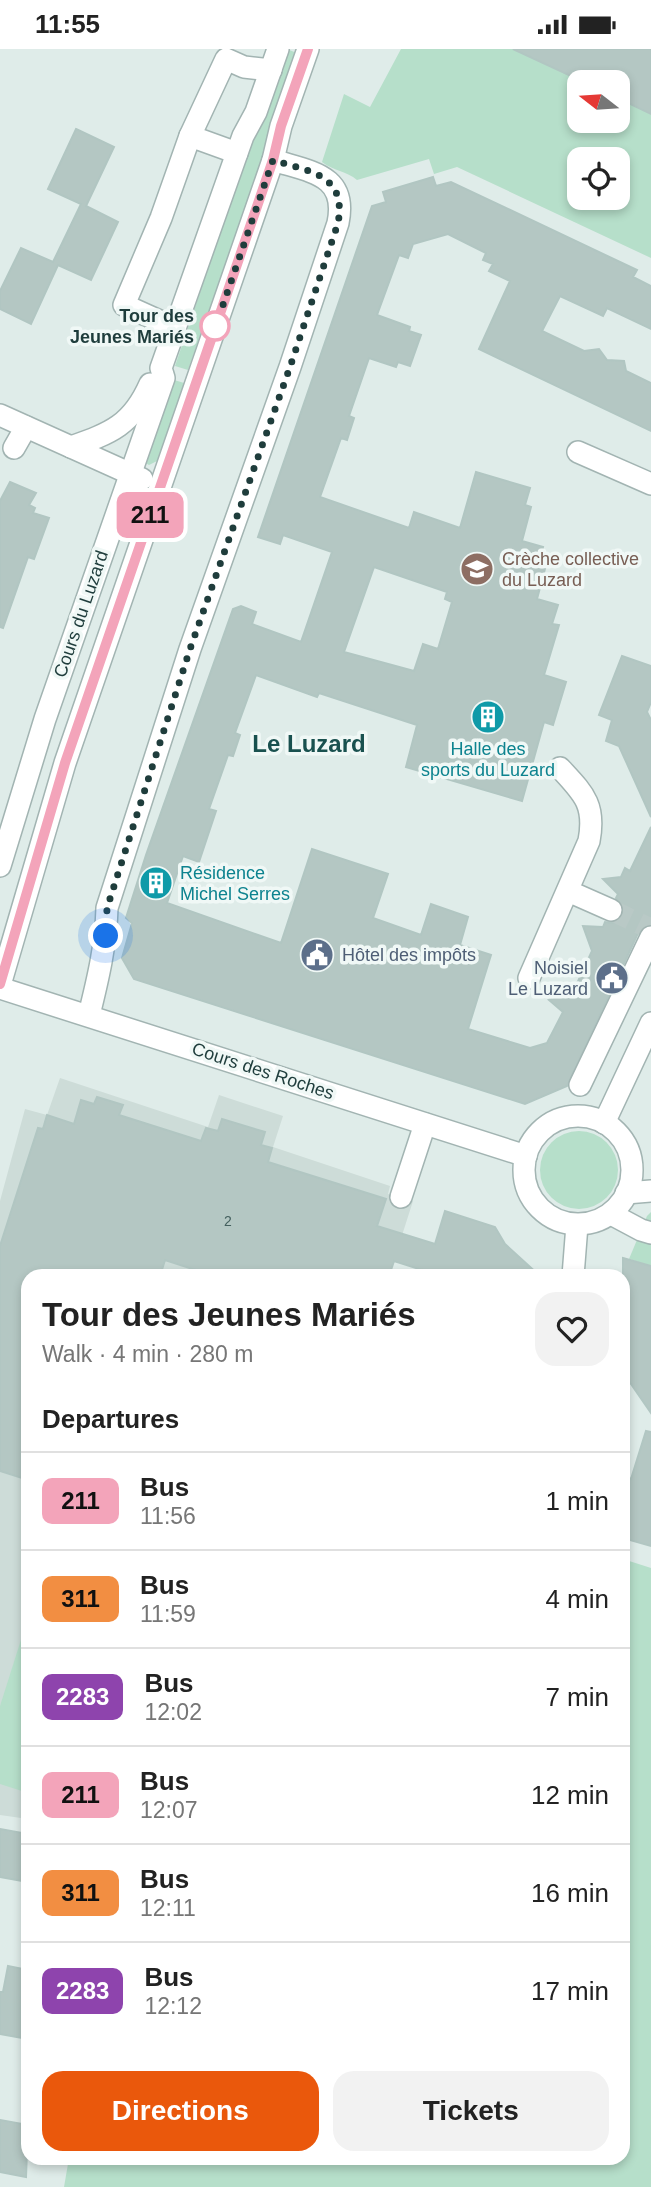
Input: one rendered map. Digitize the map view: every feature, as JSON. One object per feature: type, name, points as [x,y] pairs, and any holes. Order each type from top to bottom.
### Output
[{"type":"street","name":"Cours du Luzard","points":[[0,866],[53,695],[164,378],[161,368],[237,153],[256,112],[278,49]]},
{"type":"street","name":"Cours du Luzard","points":[[0,986],[65,763],[273,160],[281,126],[308,49]]},
{"type":"street","points":[[175,328],[124,305],[161,218],[190,136],[226,59],[244,67],[271,70]]},
{"type":"street","points":[[190,136],[237,153]]},
{"type":"street","points":[[89,1015],[100,974],[107,908],[190,649],[338,223],[341,207],[339,193],[329,181],[314,173],[273,160]]},
{"type":"street","points":[[71,447],[112,431],[128,419],[141,405],[154,375],[161,368]]},
{"type":"street","points":[[0,415],[130,475],[160,486]]},
{"type":"street","points":[[14,448],[26,427]]},
{"type":"street","points":[[578,452],[651,484]]},
{"type":"street","points":[[529,978],[589,841],[593,821],[588,802],[560,768]]},
{"type":"street","points":[[568,891],[611,910]]},
{"type":"street","points":[[580,1085],[651,937]]},
{"type":"street","name":"Cours des Roches","points":[[0,986],[526,1156]]},
{"type":"street","points":[[604,1122],[651,1023]]},
{"type":"street","points":[[580,1117],[604,1122],[618,1133],[628,1149],[632,1166],[631,1184],[626,1193],[611,1214],[594,1222],[577,1225],[546,1215],[534,1203],[524,1172],[526,1156],[533,1141],[543,1129],[557,1121],[580,1117]]},
{"type":"street","points":[[401,1197],[425,1123]]},
{"type":"street","points":[[626,1193],[651,1191]]},
{"type":"street","points":[[611,1214],[651,1233]]},
{"type":"street","points":[[574,1269],[577,1225]]},
{"type":"shaded area","points":[[60,1078],[208,1127],[219,1095],[283,1116],[273,1147],[390,1186],[388,1194],[413,1201],[391,1269],[21,1269],[21,1818],[0,1815],[0,1201],[25,1109],[47,1115]]},
{"type":"green space","points":[[287,49],[299,54],[188,370],[175,366],[228,210]]},
{"type":"green space","points":[[401,49],[513,49],[567,74],[567,133],[630,133],[630,104],[651,114],[651,258],[457,167],[434,174],[429,159],[357,180],[331,167],[322,162],[344,94],[370,107]]},
{"type":"green space","points":[[171,379],[184,383],[157,461],[149,465],[144,462]]},
{"type":"green space","points":[[579,1131],[594,1134],[611,1148],[618,1170],[615,1185],[601,1202],[579,1209],[564,1206],[547,1192],[540,1170],[543,1155],[557,1138]]},
{"type":"green space","points":[[651,1212],[651,1266],[629,1259]]},
{"type":"green space","points":[[630,1561],[651,1568],[651,2187],[64,2187],[68,2165],[630,2165]]},
{"type":"green space","points":[[21,1640],[21,1791],[0,1784],[0,1706]]},
{"type":"building","points":[[513,49],[651,49],[651,114],[630,104],[630,70],[567,70],[567,74]]},
{"type":"building","points":[[76,129],[114,147],[86,206],[118,222],[91,280],[58,265],[31,324],[0,309],[0,291],[21,248],[53,262],[81,204],[48,189]]},
{"type":"building","points":[[433,177],[436,186],[451,182],[637,270],[633,277],[651,286],[651,329],[607,308],[603,316],[560,296],[542,331],[584,351],[599,349],[607,360],[624,361],[626,371],[651,383],[651,431],[479,349],[510,281],[489,271],[493,264],[483,260],[486,253],[448,234],[413,244],[408,258],[399,255],[377,315],[410,327],[409,331],[421,335],[410,366],[398,362],[396,367],[369,358],[349,416],[354,418],[347,440],[341,438],[320,497],[409,528],[414,512],[460,528],[476,472],[530,488],[525,505],[531,507],[522,541],[543,547],[539,563],[546,565],[537,599],[558,605],[552,624],[559,625],[544,675],[566,682],[553,725],[544,722],[522,801],[406,767],[417,725],[319,693],[317,697],[256,675],[235,733],[240,735],[233,756],[228,755],[209,809],[216,811],[199,862],[183,856],[167,903],[281,943],[312,849],[388,874],[373,918],[421,935],[431,904],[468,917],[460,945],[491,955],[468,1029],[530,1048],[547,1043],[563,1012],[549,1000],[566,995],[570,987],[574,990],[592,951],[583,926],[603,927],[605,922],[613,923],[623,916],[624,908],[616,898],[618,894],[603,879],[621,877],[625,868],[630,871],[651,827],[651,924],[639,931],[567,1086],[525,1104],[134,979],[122,958],[132,923],[126,918],[146,855],[233,609],[241,606],[256,612],[252,624],[301,642],[332,552],[283,535],[280,544],[258,537],[372,206],[386,202],[383,192]],"holes":[[[374,567],[447,592],[445,599],[452,602],[438,649],[423,644],[414,671],[344,652]]]},
{"type":"building","points":[[10,482],[36,493],[29,505],[35,508],[33,513],[49,518],[34,559],[28,557],[3,628],[0,627],[0,501]]},
{"type":"building","points":[[622,656],[651,666],[651,702],[647,712],[651,720],[651,817],[619,746],[606,741],[612,720],[599,715]]},
{"type":"building","points":[[97,1097],[123,1105],[119,1115],[201,1141],[206,1128],[218,1131],[222,1119],[265,1132],[261,1145],[272,1148],[268,1162],[386,1199],[377,1226],[435,1244],[445,1211],[495,1227],[505,1244],[532,1269],[419,1269],[394,1261],[391,1269],[193,1269],[165,1260],[162,1269],[21,1269],[21,1478],[0,1471],[0,1246],[38,1128],[43,1129],[47,1115],[74,1124],[81,1100],[94,1104]]},
{"type":"building","points":[[623,1258],[651,1266],[651,1413],[630,1382],[630,1269],[623,1269]]},
{"type":"building","points":[[646,1431],[651,1432],[651,1546],[630,1540],[631,1479]]},
{"type":"building","points":[[0,1829],[21,1833],[21,1881],[0,1877]]},
{"type":"building","points":[[8,1966],[21,1969],[21,2038],[0,2034],[0,1992],[3,1992]]},
{"type":"building","points":[[0,2120],[21,2124],[21,2165],[26,2165],[26,2177],[0,2172]]},
{"type":"tunnel","points":[[611,910],[651,929]]},
{"type":"bus line","name":"211","points":[[0,984],[85,702],[273,160],[281,126],[308,49]]},
{"type":"place","name":"Tour des Jeunes Mariés","points":[[215,326]]},
{"type":"place","name":"Crèche collective du Luzard","points":[[477,569]]},
{"type":"place","name":"Halle des sports du Luzard","points":[[488,717]]},
{"type":"place","name":"Résidence Michel Serres","points":[[156,883]]},
{"type":"place","name":"Hôtel des impôts","points":[[317,955]]},
{"type":"place","name":"Noisiel Le Luzard","points":[[612,978]]},
{"type":"district","name":"Le Luzard","points":[[309,744]]},
{"type":"route","points":[[106,936],[107,908],[162,734],[338,223],[341,207],[339,193],[329,181],[314,173],[273,160],[214,331],[215,326]]}]
